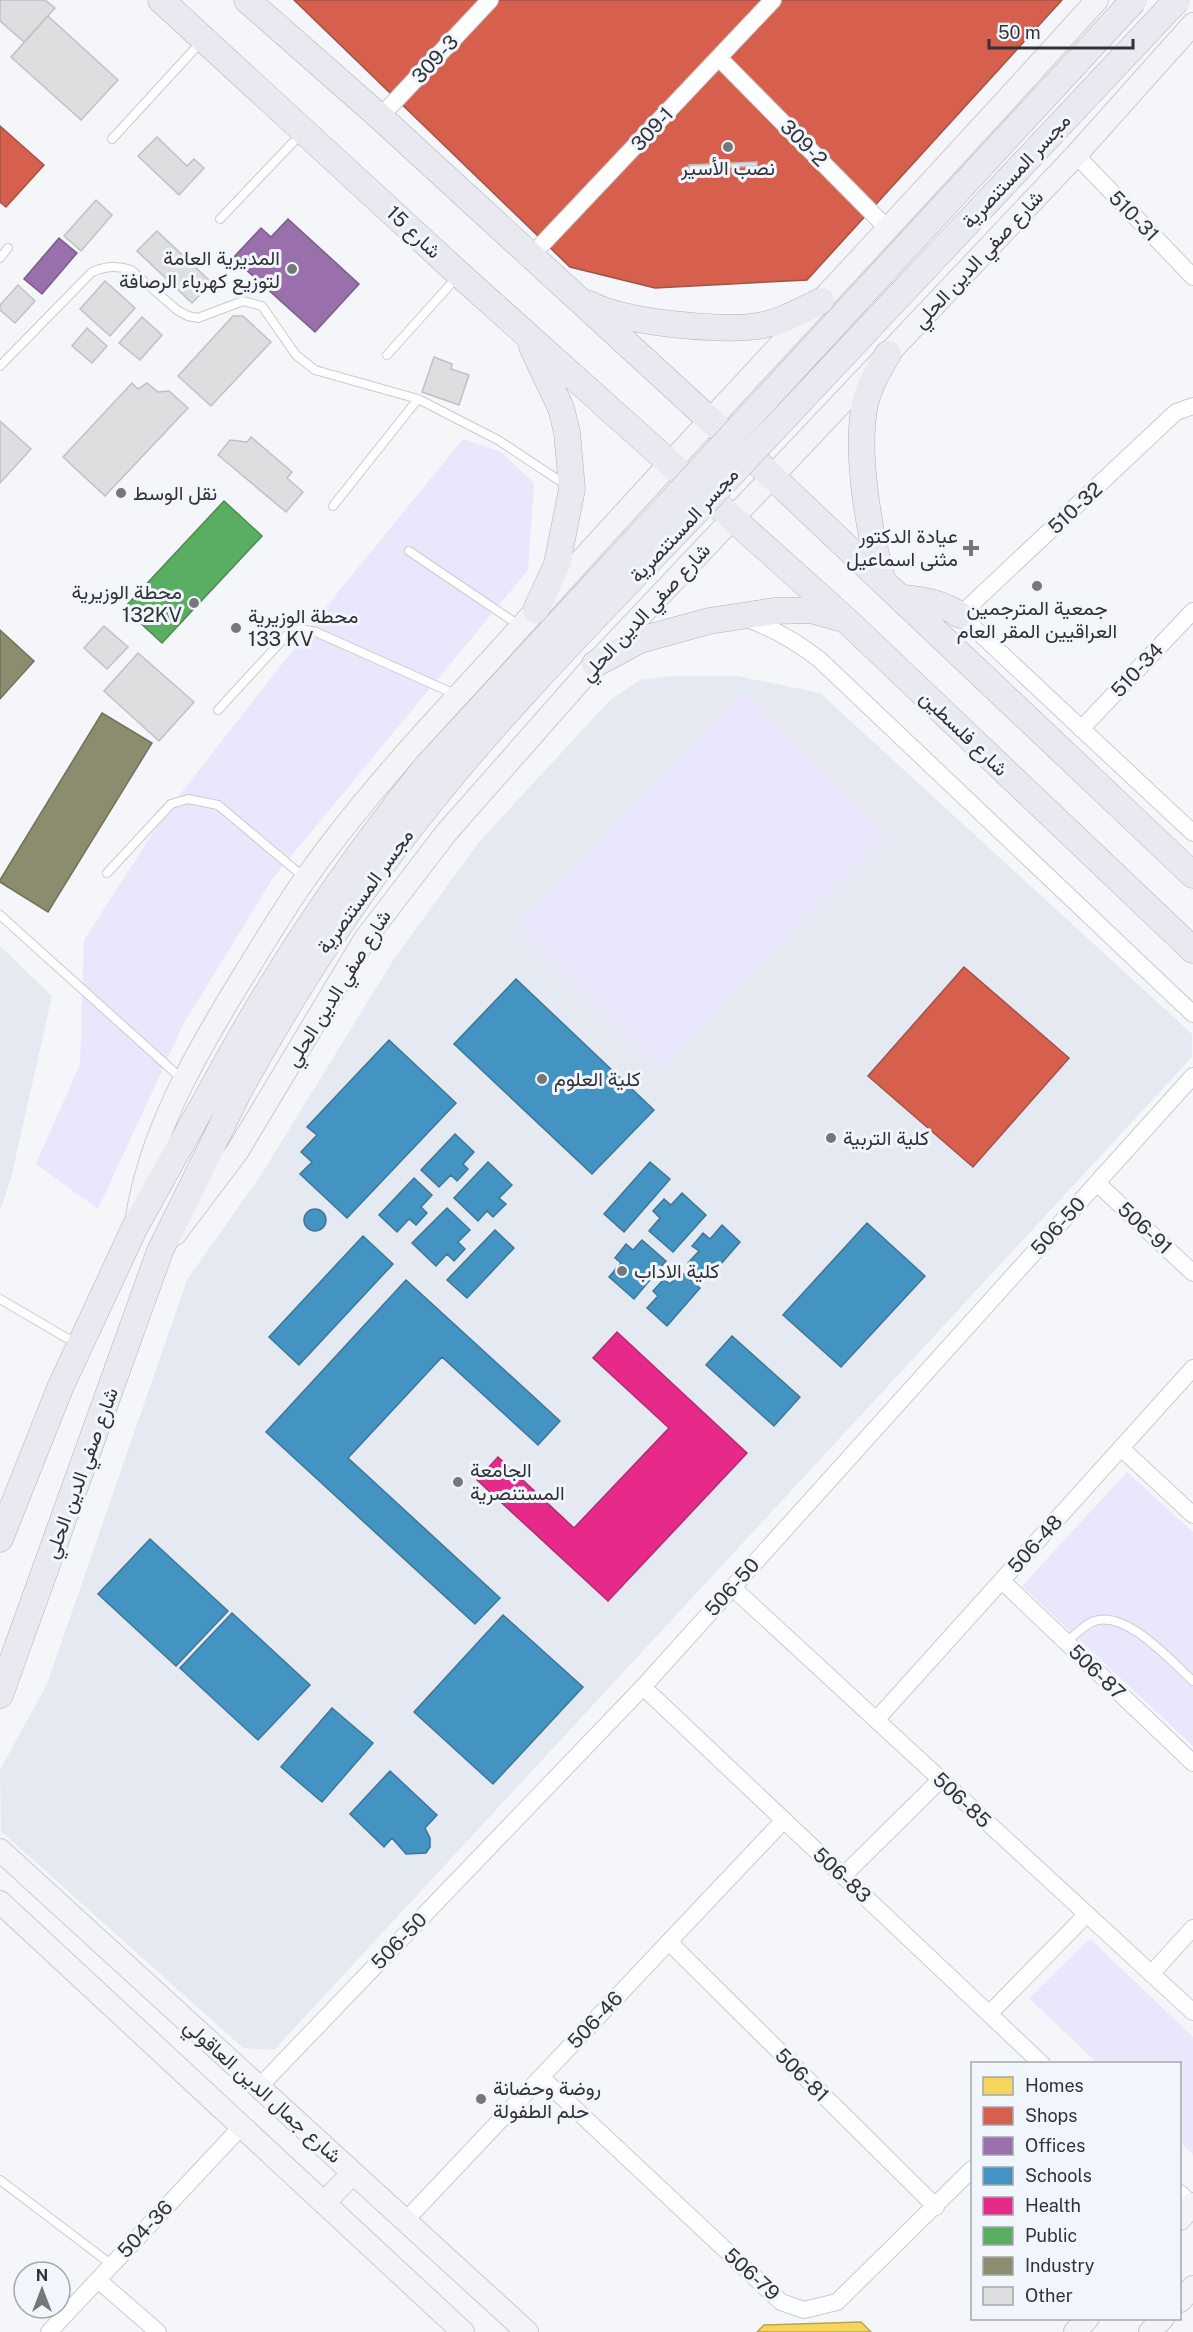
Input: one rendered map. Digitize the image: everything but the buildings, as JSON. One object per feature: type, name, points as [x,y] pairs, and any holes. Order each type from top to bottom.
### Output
[{"type":"main road","name":"شارع 15","points":[[161,0],[459,274],[676,468]]},
{"type":"main road","points":[[248,0],[380,117],[530,257],[716,425]]},
{"type":"main road","name":"مجسر المستنصرية","points":[[228,1085],[254,1014],[304,934],[368,841],[427,766],[1134,0]]},
{"type":"main road","name":"مجسر المستنصرية","points":[[228,1085],[280,1016],[334,932],[409,829],[468,757],[1177,0]]},
{"type":"main road","points":[[568,290],[600,310],[641,319],[720,326],[756,327],[782,320],[821,301]]},
{"type":"main road","points":[[525,333],[561,408],[567,432],[572,489],[557,564],[528,618]]},
{"type":"main road","points":[[883,579],[873,546],[869,517],[863,432],[865,405],[873,378],[888,354]]},
{"type":"main road","points":[[766,470],[1193,875]]},
{"type":"main road","name":"شارع فلسطين","points":[[726,513],[846,620],[1193,950]]},
{"type":"main road","points":[[903,598],[924,600],[949,607],[960,615]]},
{"type":"main road","points":[[595,664],[652,637],[709,621],[811,610],[846,620]]},
{"type":"main road","points":[[0,1539],[80,1346],[135,1227],[228,1085]]},
{"type":"main road","name":"شارع صفي الدين الحلي","points":[[0,1695],[160,1251],[228,1085]]},
{"type":"street","name":"309-3","points":[[380,117],[490,0]]},
{"type":"street","name":"309-1","points":[[530,257],[773,0]]},
{"type":"street","points":[[135,1227],[152,1153],[160,1129],[221,1013],[305,878],[381,781],[528,618],[716,425],[821,301],[1097,0]]},
{"type":"street","name":"شارع صفي الدين الحلي","points":[[160,1251],[213,1186],[237,1152],[365,939],[446,833],[726,513],[766,470],[888,354],[1076,155],[1193,24]]},
{"type":"street","name":"309-2","points":[[719,58],[888,229]]},
{"type":"street","name":"510-31","points":[[1076,155],[1193,277]]},
{"type":"street","name":"510-32","points":[[960,615],[1176,412],[1193,406]]},
{"type":"street","name":"510-34","points":[[1081,729],[1193,611]]},
{"type":"street","points":[[960,615],[1193,833]]},
{"type":"street","points":[[740,616],[796,641],[820,660],[1193,1014]]},
{"type":"street","points":[[381,781],[406,776]]},
{"type":"street","points":[[446,810],[446,833]]},
{"type":"street","name":"506-50","points":[[259,2088],[643,1687],[1193,1076]]},
{"type":"street","name":"506-91","points":[[1096,1183],[1193,1273]]},
{"type":"street","name":"506-48","points":[[876,1720],[1193,1368]]},
{"type":"street","points":[[1121,1448],[1193,1515]]},
{"type":"street","name":"506-87","points":[[1002,1581],[1193,1763]]},
{"type":"street","name":"506-85","points":[[732,1587],[1193,2012]]},
{"type":"street","name":"506-83","points":[[643,1687],[1040,2062]]},
{"type":"street","points":[[843,1876],[940,1779]]},
{"type":"street","name":"506-46","points":[[405,2221],[784,1820]]},
{"type":"street","name":"شارع جمال الدين العاقولي","points":[[0,1850],[527,2332]]},
{"type":"street","name":"شارع جمال الدين العاقولي","points":[[0,1902],[464,2332]]},
{"type":"street","points":[[989,2014],[1087,1914]]},
{"type":"street","points":[[53,1952],[79,1923]]},
{"type":"street","points":[[1151,1974],[1193,1928]]},
{"type":"street","name":"506-81","points":[[669,1942],[936,2207]]},
{"type":"street","points":[[105,1999],[131,1971]]},
{"type":"street","name":"506-79","points":[[541,2077],[781,2302],[804,2310],[837,2302],[971,2170]]},
{"type":"street","name":"504-36","points":[[48,2332],[242,2126]]},
{"type":"street","points":[[324,2203],[353,2173]]},
{"type":"street","points":[[98,2280],[158,2332]]},
{"type":"street","points":[[1181,2299],[1193,2287]]},
{"type":"street","points":[[1075,2332],[1087,2320]]},
{"type":"street","points":[[1150,2332],[1162,2320]]},
{"type":"lane","points":[[112,139],[204,39]]},
{"type":"lane","points":[[220,219],[303,131]]},
{"type":"lane","points":[[0,258],[8,248]]},
{"type":"lane","points":[[0,366],[92,272],[102,267],[131,270],[188,316],[198,318],[243,301],[262,306],[296,355],[315,370],[418,399],[498,440],[572,489]]},
{"type":"lane","points":[[387,355],[459,274]]},
{"type":"lane","points":[[333,506],[418,399]]},
{"type":"lane","points":[[409,551],[528,618]]},
{"type":"lane","points":[[218,710],[287,635],[301,629],[316,632],[458,695]]},
{"type":"lane","points":[[107,873],[171,804],[188,799],[218,805],[305,878]]},
{"type":"lane","points":[[0,915],[184,1081]]},
{"type":"lane","points":[[0,1299],[80,1346]]},
{"type":"lane","points":[[1066,1642],[1093,1621],[1116,1622],[1134,1629],[1193,1681]]},
{"type":"lane","points":[[0,2180],[112,2265]]},
{"type":"shaded area","points":[[463,439],[501,452],[534,483],[528,570],[273,878],[184,1023],[98,1209],[36,1164],[80,1064],[84,940],[167,811],[339,591]]},
{"type":"shaded area","name":"الجامعة المستنصرية","points":[[674,676],[737,676],[820,693],[1192,1034],[1192,1057],[274,2050],[243,2048],[1,1831],[0,1770],[47,1684],[187,1280],[261,1175],[394,959],[479,842],[609,701],[640,680]]},
{"type":"shaded area","points":[[744,691],[884,834],[660,1068],[519,925]]},
{"type":"shaded area","points":[[0,946],[52,996],[11,1178],[0,1211]]},
{"type":"shaded area","points":[[1127,1472],[1193,1532],[1193,1746],[1022,1586]]},
{"type":"shaded area","points":[[1090,1939],[1193,2037],[1193,2155],[1181,2143],[1181,2062],[1096,2062],[1029,1998]]},
{"type":"place","name":"نصب الأسير","points":[[728,147]]},
{"type":"place","name":"المديرية العامة لتوزيع كهرباء الرصافة","points":[[292,269]]},
{"type":"place","name":"نقل الوسط","points":[[121,493]]},
{"type":"place","name":"عيادة الدكتور مثنى اسماعيل","points":[[971,548]]},
{"type":"place","name":"جمعية المترجمين العراقيين المقر العام","points":[[1037,586]]},
{"type":"place","name":"محطة الوزيرية 132KV","points":[[194,603]]},
{"type":"place","name":"محطة الوزيرية 133 KV","points":[[236,628]]},
{"type":"place","name":"كلية العلوم","points":[[542,1079]]},
{"type":"place","name":"كلية التربية","points":[[831,1138]]},
{"type":"place","name":"كلية الاداب","points":[[622,1271]]},
{"type":"place","name":"الجامعة المستنصرية","points":[[458,1482]]},
{"type":"place","name":"روضة وحضانة حلم الطفولة","points":[[481,2099]]}]
